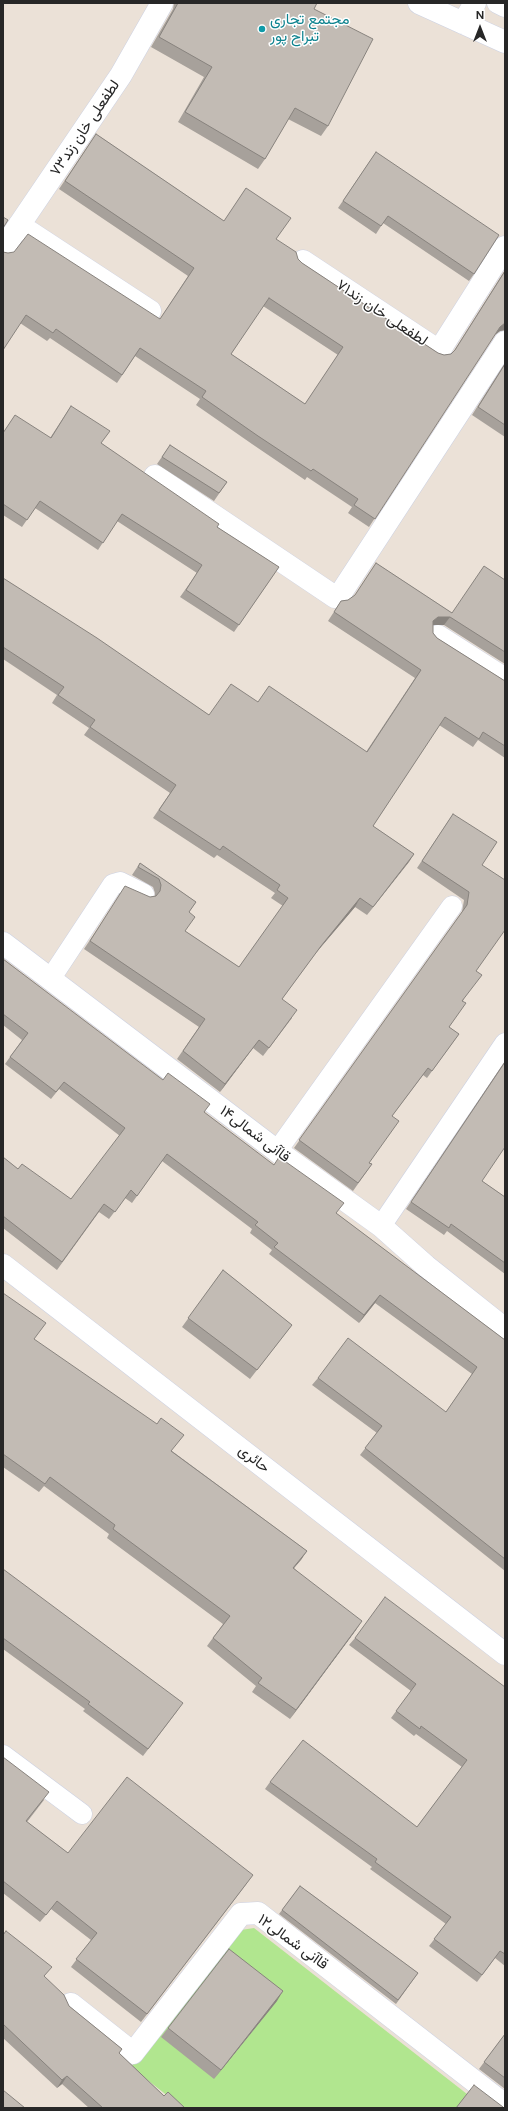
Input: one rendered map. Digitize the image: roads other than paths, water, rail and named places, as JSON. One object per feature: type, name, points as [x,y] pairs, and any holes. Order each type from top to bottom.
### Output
[{"type":"street","name":"لطفعلی خان زند۷۳","points":[[3,249],[121,75],[162,3]]},
{"type":"street","points":[[419,3],[505,42]]},
{"type":"street","points":[[463,23],[475,3]]},
{"type":"street","points":[[19,225],[150,311]]},
{"type":"street","name":"لطفعلی خان زند۷۱","points":[[303,261],[439,351],[505,247]]},
{"type":"street","points":[[155,476],[330,595],[335,597],[340,596],[505,342]]},
{"type":"street","points":[[438,636],[505,679]]},
{"type":"street","name":"قاآنی شمالی۱۴","points":[[3,943],[51,978],[277,1152],[381,1226],[426,1266],[505,1329]]},
{"type":"street","name":"حائری","points":[[3,1265],[505,1654]]},
{"type":"street","name":"قاآنی شمالی۱۲","points":[[72,2004],[133,2053],[242,1914],[258,1913],[505,2105]]},
{"type":"lane","points":[[497,3],[505,7]]},
{"type":"lane","points":[[51,978],[113,884],[120,882],[144,894]]},
{"type":"lane","points":[[277,1152],[452,906]]},
{"type":"lane","points":[[381,1226],[505,1043]]},
{"type":"lane","points":[[3,1755],[82,1814]]},
{"type":"place","name":"مجتمع تجاری تبراح پور","points":[[262,29]]}]
